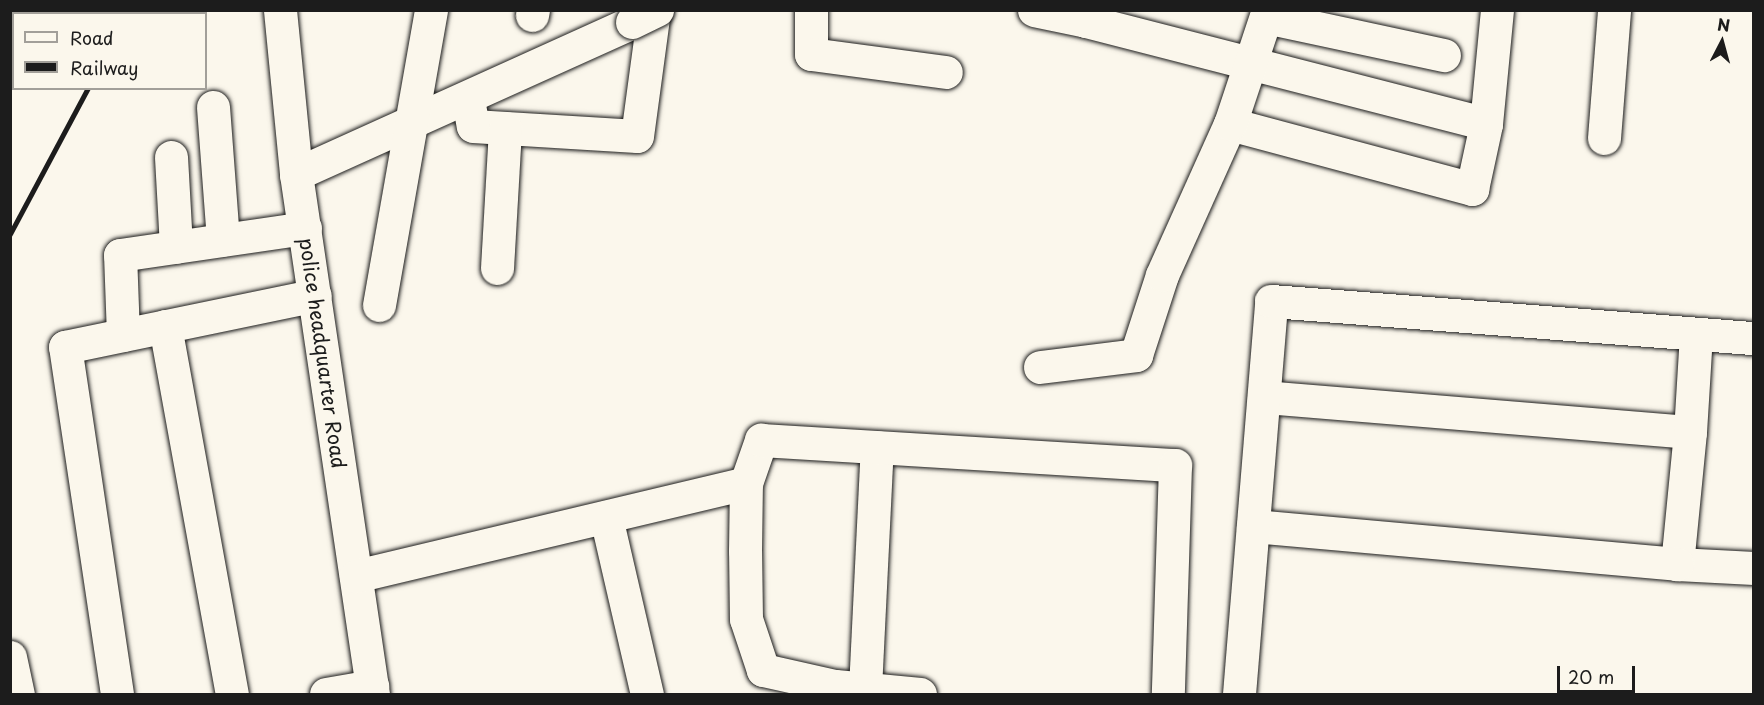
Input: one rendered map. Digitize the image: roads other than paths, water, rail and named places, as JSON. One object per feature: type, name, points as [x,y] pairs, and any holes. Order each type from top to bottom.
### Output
[{"type":"street","name":"police headquarter Road","points":[[280,10],[296,174],[373,690]]},
{"type":"street","points":[[379,305],[431,10]]},
{"type":"street","points":[[811,10],[811,54],[946,72]]},
{"type":"street","points":[[1034,10],[1088,16],[1247,63],[1486,124]]},
{"type":"street","points":[[1604,138],[1614,10]]},
{"type":"street","points":[[1230,124],[1472,189],[1486,124],[1496,11]]},
{"type":"street","points":[[296,174],[468,99],[648,14]]},
{"type":"street","points":[[468,99],[473,126],[637,136],[648,14]]},
{"type":"street","points":[[1040,367],[1136,355],[1162,275],[1230,124],[1247,63],[1267,14],[1444,55]]},
{"type":"street","points":[[213,107],[223,240]]},
{"type":"street","points":[[497,268],[505,128]]},
{"type":"street","points":[[171,157],[176,247]]},
{"type":"street","points":[[123,335],[120,255],[305,228]]},
{"type":"street","points":[[117,694],[65,347],[315,295]]},
{"type":"street","points":[[1239,694],[1271,301],[1754,338]]},
{"type":"street","points":[[165,326],[232,694]]},
{"type":"street","points":[[1677,564],[1690,432],[1696,334]]},
{"type":"street","points":[[1264,397],[1690,432]]},
{"type":"street","points":[[920,694],[865,689],[763,670],[747,619],[746,483],[761,440],[1175,465],[1168,694]]},
{"type":"street","points":[[865,689],[877,447]]},
{"type":"street","points":[[356,576],[746,483]]},
{"type":"street","points":[[606,517],[647,694]]},
{"type":"street","points":[[1253,526],[1677,564],[1754,568]]},
{"type":"street","points":[[10,657],[18,694]]},
{"type":"street","points":[[326,694],[373,690]]},
{"type":"railway","points":[[10,234],[87,90]]}]
